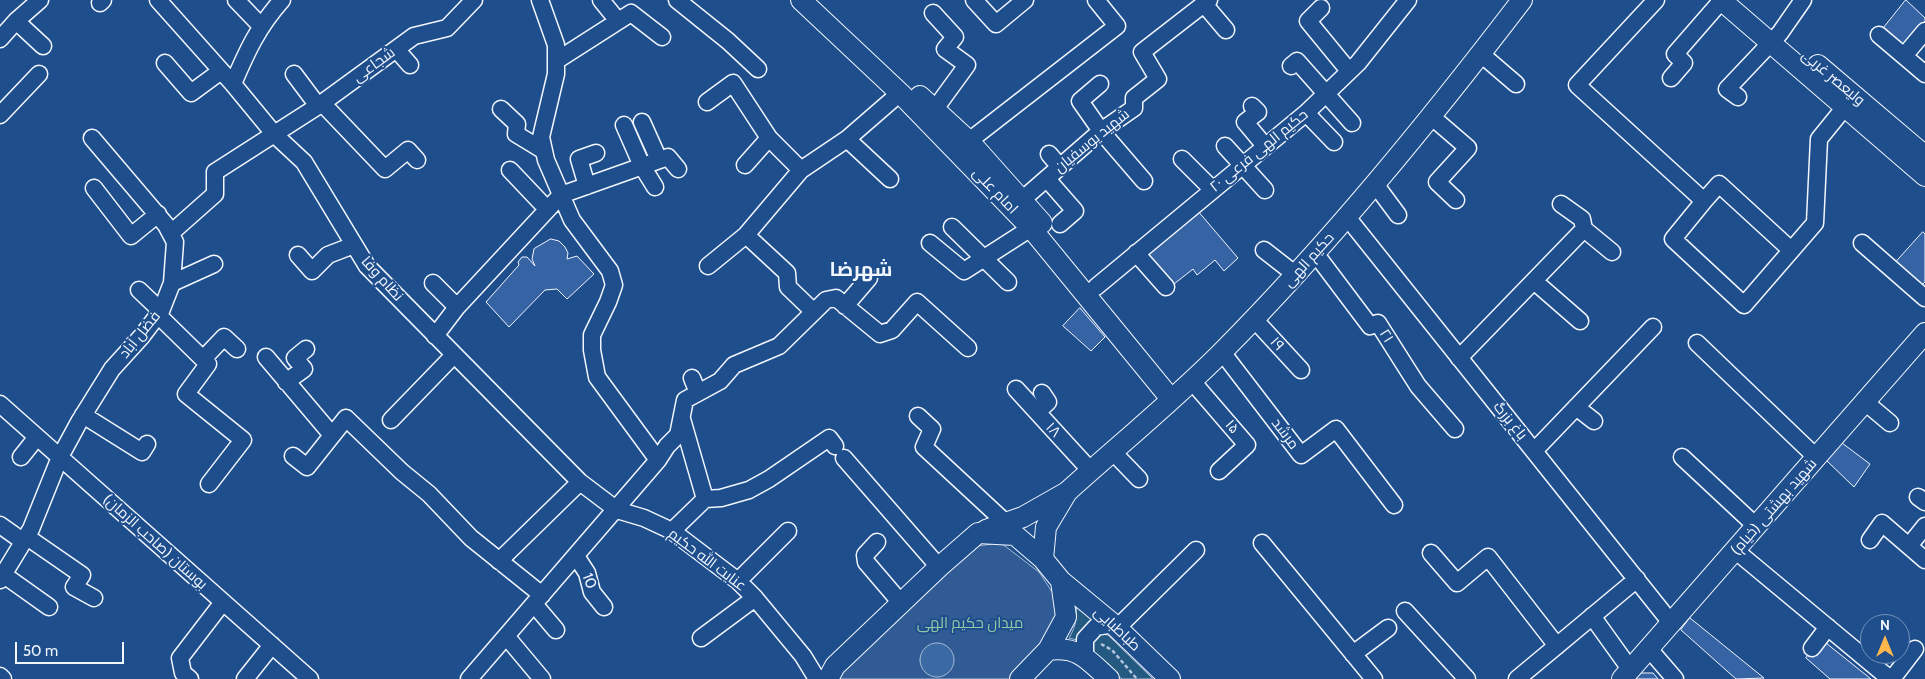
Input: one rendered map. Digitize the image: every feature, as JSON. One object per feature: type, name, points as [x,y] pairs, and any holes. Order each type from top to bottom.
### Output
[{"type":"main road","name":"امام علی","points":[[801,0],[900,93],[1031,228],[1180,390]]},
{"type":"main road","points":[[815,0],[969,141],[1023,199],[1180,390]]},
{"type":"main road","name":"حکیم الهی","points":[[1067,492],[1222,352],[1296,275],[1432,117],[1522,0]]},
{"type":"main road","points":[[1721,0],[1775,37],[1845,107],[1925,176]]},
{"type":"main road","name":"ولیعصر غربی","points":[[1741,0],[1775,37],[1925,156]]},
{"type":"main road","name":"شهید بهشتی (خیام)","points":[[1626,674],[1650,650],[1925,333]]},
{"type":"main road","points":[[828,679],[835,666],[939,567],[978,533],[1023,517],[1067,492]]},
{"type":"main road","points":[[1043,560],[1046,527],[1067,492]]},
{"type":"main road","points":[[978,533],[1015,535],[1043,560],[1061,581],[1066,617],[1048,650],[1020,679]]},
{"type":"main road","name":"طباطبایی","points":[[1061,581],[1115,626],[1170,679]]},
{"type":"main road","points":[[1048,650],[1063,648],[1085,656],[1109,679]]},
{"type":"street","points":[[0,39],[16,20],[40,0]]},
{"type":"street","name":"نظام وفا","points":[[158,0],[221,70],[275,135],[304,162],[367,266],[580,482],[617,510]]},
{"type":"street","points":[[236,0],[261,26]]},
{"type":"street","points":[[233,84],[250,43],[282,0]]},
{"type":"street","name":"شجاعی","points":[[170,232],[215,194],[215,172],[275,135],[414,36],[447,28],[474,0]]},
{"type":"street","points":[[540,0],[556,45],[556,74],[541,137],[544,151],[572,220],[610,272],[614,285],[592,335],[592,350],[597,377],[658,460]]},
{"type":"street","points":[[601,0],[618,21]]},
{"type":"street","points":[[677,0],[728,41],[758,69]]},
{"type":"street","points":[[974,0],[996,24],[1025,0]]},
{"type":"street","points":[[969,141],[1117,26],[1096,0]]},
{"type":"street","name":"حکیم الهی فرعی ۲۰","points":[[1096,287],[1212,188],[1306,113],[1350,71],[1408,0]]},
{"type":"street","points":[[1656,0],[1577,85],[1704,200]]},
{"type":"street","points":[[1671,78],[1684,63],[1675,54],[1721,0]]},
{"type":"street","points":[[1738,97],[1727,88],[1775,37],[1803,0]]},
{"type":"street","points":[[1206,2],[1226,30]]},
{"type":"street","name":"شهید یوسفیان","points":[[1023,199],[1101,131],[1134,108],[1134,98],[1158,79],[1142,52],[1206,2]]},
{"type":"street","points":[[1321,8],[1308,21],[1350,71]]},
{"type":"street","points":[[556,61],[631,13],[662,37]]},
{"type":"street","points":[[933,13],[955,37],[945,49],[967,66],[935,109]]},
{"type":"street","points":[[16,20],[43,46]]},
{"type":"street","points":[[1904,56],[1925,31]]},
{"type":"street","points":[[1879,35],[1925,74]]},
{"type":"street","points":[[396,49],[410,66]]},
{"type":"street","points":[[1480,54],[1516,84]]},
{"type":"street","points":[[1291,66],[1297,61],[1352,123]]},
{"type":"street","points":[[165,63],[191,93],[221,70]]},
{"type":"street","points":[[0,115],[40,74]]},
{"type":"street","points":[[294,74],[320,104],[385,169],[408,150],[417,160]]},
{"type":"street","points":[[707,102],[732,83],[769,138],[801,170]]},
{"type":"street","points":[[1100,84],[1080,101],[1101,131],[1144,181]]},
{"type":"street","points":[[708,266],[746,235],[801,170],[847,139],[900,93]]},
{"type":"street","points":[[1252,106],[1258,112],[1245,122],[1265,146]]},
{"type":"street","points":[[1791,250],[1719,184],[1673,239],[1744,305],[1815,223],[1820,139],[1845,107]]},
{"type":"street","points":[[501,109],[517,124],[516,134],[544,151]]},
{"type":"street","points":[[1306,113],[1334,142]]},
{"type":"street","points":[[1432,117],[1468,148],[1437,182],[1456,200]]},
{"type":"street","points":[[642,122],[659,160]]},
{"type":"street","points":[[624,125],[642,166],[655,187]]},
{"type":"street","name":"فضل آباد","points":[[2,578],[25,539],[60,457],[83,415],[112,369],[160,313],[172,284],[175,242],[170,232],[158,214],[92,138]]},
{"type":"street","points":[[745,164],[769,138]]},
{"type":"street","points":[[847,139],[890,179]]},
{"type":"street","points":[[1224,146],[1265,190]]},
{"type":"street","points":[[587,186],[579,159],[596,153]]},
{"type":"street","points":[[1049,154],[1060,167]]},
{"type":"street","points":[[435,336],[457,307],[561,195],[668,157],[678,169]]},
{"type":"street","points":[[1182,159],[1212,188]]},
{"type":"street","points":[[510,170],[547,209]]},
{"type":"street","points":[[1047,179],[1075,211],[1060,224]]},
{"type":"street","points":[[1375,184],[1398,214]]},
{"type":"street","points":[[94,188],[131,236],[158,214]]},
{"type":"street","points":[[1561,204],[1582,219],[1584,229],[1612,252]]},
{"type":"street","name":"باغ بزرگ","points":[[1347,217],[1672,624]]},
{"type":"street","points":[[952,227],[1008,282]]},
{"type":"street","points":[[930,243],[964,271],[1031,228]]},
{"type":"street","points":[[1459,358],[1584,229]]},
{"type":"street","points":[[746,235],[787,273],[788,287],[814,312]]},
{"type":"street","points":[[1862,243],[1925,298]]},
{"type":"street","points":[[298,255],[312,270],[328,255],[354,245]]},
{"type":"street","points":[[1264,250],[1296,275]]},
{"type":"street","points":[[1136,253],[1166,287]]},
{"type":"street","name":"۲۱","points":[[1316,253],[1370,326],[1378,323],[1418,386],[1455,429]]},
{"type":"street","points":[[172,284],[214,264]]},
{"type":"street","points":[[845,306],[869,278]]},
{"type":"street","points":[[1534,281],[1580,320]]},
{"type":"street","points":[[433,283],[457,307]]},
{"type":"street","points":[[139,290],[208,364],[186,394],[243,440],[209,484]]},
{"type":"street","points":[[468,679],[617,510],[658,460],[667,446],[678,435],[685,400],[695,385],[720,381],[734,365],[780,346],[826,300],[836,298],[880,334],[892,330],[917,302],[968,348]]},
{"type":"street","name":"۱۹","points":[[1254,319],[1301,370]]},
{"type":"street","points":[[1534,450],[1653,327]]},
{"type":"street","points":[[204,358],[224,337],[237,349]]},
{"type":"street","points":[[1697,343],[1817,458]]},
{"type":"street","points":[[286,382],[304,369],[295,358],[306,349]]},
{"type":"street","name":"مرشد","points":[[1222,352],[1301,455],[1336,429],[1394,505]]},
{"type":"street","points":[[391,420],[454,355]]},
{"type":"street","points":[[266,357],[332,435]]},
{"type":"street","name":"۱۸","points":[[1016,389],[1091,470]]},
{"type":"street","name":"۱۵","points":[[1180,390],[1247,445],[1219,471]]},
{"type":"street","points":[[1037,412],[1048,402],[1042,393]]},
{"type":"street","points":[[1865,402],[1890,423]]},
{"type":"street","name":"بوستان (صاحب الزمان)","points":[[0,404],[310,679]]},
{"type":"street","points":[[1576,406],[1594,421]]},
{"type":"street","points":[[83,415],[142,452],[147,444]]},
{"type":"street","points":[[918,416],[932,429],[924,447],[1006,523]]},
{"type":"street","points":[[682,417],[705,499]]},
{"type":"street","points":[[293,456],[306,467],[346,418],[402,472],[429,494],[471,538],[500,561],[538,600],[556,630]]},
{"type":"street","points":[[22,456],[37,437]]},
{"type":"street","points":[[672,531],[705,499],[722,498],[748,490],[769,479],[829,438],[939,567]]},
{"type":"street","points":[[1112,451],[1139,479]]},
{"type":"street","points":[[1682,457],[1757,526]]},
{"type":"street","points":[[500,561],[580,482]]},
{"type":"street","name":"عنایت الله حکیم","points":[[617,510],[644,518],[672,531],[738,581],[755,598],[803,656],[817,679]]},
{"type":"street","points":[[1870,540],[1882,523],[1925,560]]},
{"type":"street","points":[[0,525],[82,575],[74,587],[94,598]]},
{"type":"street","points":[[1909,546],[1925,526]]},
{"type":"street","points":[[738,581],[788,531]]},
{"type":"street","points":[[876,542],[866,555],[866,562],[901,603]]},
{"type":"street","points":[[1262,543],[1374,679]]},
{"type":"street","points":[[1085,656],[1085,640],[1096,626],[1115,626],[1196,550]]},
{"type":"street","points":[[1736,550],[1891,679],[1915,649]]},
{"type":"street","points":[[1431,553],[1457,582],[1488,557],[1556,646]]},
{"type":"street","name":"10","points":[[576,556],[587,573],[592,592],[604,606]]},
{"type":"street","points":[[2,578],[49,607]]},
{"type":"street","points":[[1517,679],[1637,579]]},
{"type":"street","points":[[701,638],[755,598]]},
{"type":"street","points":[[190,679],[184,673],[180,658],[223,602]]},
{"type":"street","points":[[1405,611],[1467,679]]},
{"type":"street","points":[[1592,616],[1626,674]]},
{"type":"street","points":[[1353,654],[1388,628]]},
{"type":"street","points":[[1812,648],[1828,628]]},
{"type":"street","points":[[506,636],[542,679]]},
{"type":"street","points":[[245,679],[272,644]]},
{"type":"street","points":[[1650,650],[1675,679]]},
{"type":"street","points":[[0,676],[3,679]]},
{"type":"shaded area","name":"میدان حکیم الهی","points":[[1001,543],[1039,572],[1058,601],[1054,632],[1009,679],[837,679],[858,656],[972,547]]},
{"type":"shaded area","points":[[1076,600],[1094,623],[1077,640],[1069,638],[1076,620]]},
{"type":"shaded area","points":[[1100,634],[1108,635],[1153,679],[1122,679],[1091,651],[1092,639]]},
{"type":"shaded area","points":[[937,643],[944,644],[949,648],[953,653],[953,667],[949,672],[944,676],[937,677],[930,676],[925,672],[921,667],[920,660],[921,653],[925,648],[930,644]]},
{"type":"building","points":[[1906,0],[1925,18],[1925,25],[1903,47],[1882,30]]},
{"type":"building","points":[[1197,210],[1238,258],[1224,271],[1215,260],[1197,275],[1193,269],[1174,284],[1147,253]]},
{"type":"building","points":[[1923,232],[1925,234],[1925,282],[1922,285],[1896,262]]},
{"type":"building","points":[[551,239],[559,241],[565,247],[568,253],[567,259],[577,256],[594,274],[567,299],[557,289],[545,290],[509,327],[486,302],[519,265],[518,262],[522,257],[527,257],[535,266],[532,259],[534,249]]},
{"type":"building","points":[[1080,308],[1105,337],[1091,351],[1063,326]]},
{"type":"building","points":[[1842,443],[1870,464],[1854,487],[1826,460]]},
{"type":"building","points":[[1690,618],[1764,678],[1736,679],[1681,630]]},
{"type":"building","points":[[1821,639],[1871,679],[1830,679],[1806,658]]},
{"type":"building","points":[[1638,673],[1653,673],[1658,679],[1633,679]]},
{"type":"district","name":"شهرضا","points":[[861,270]]}]
